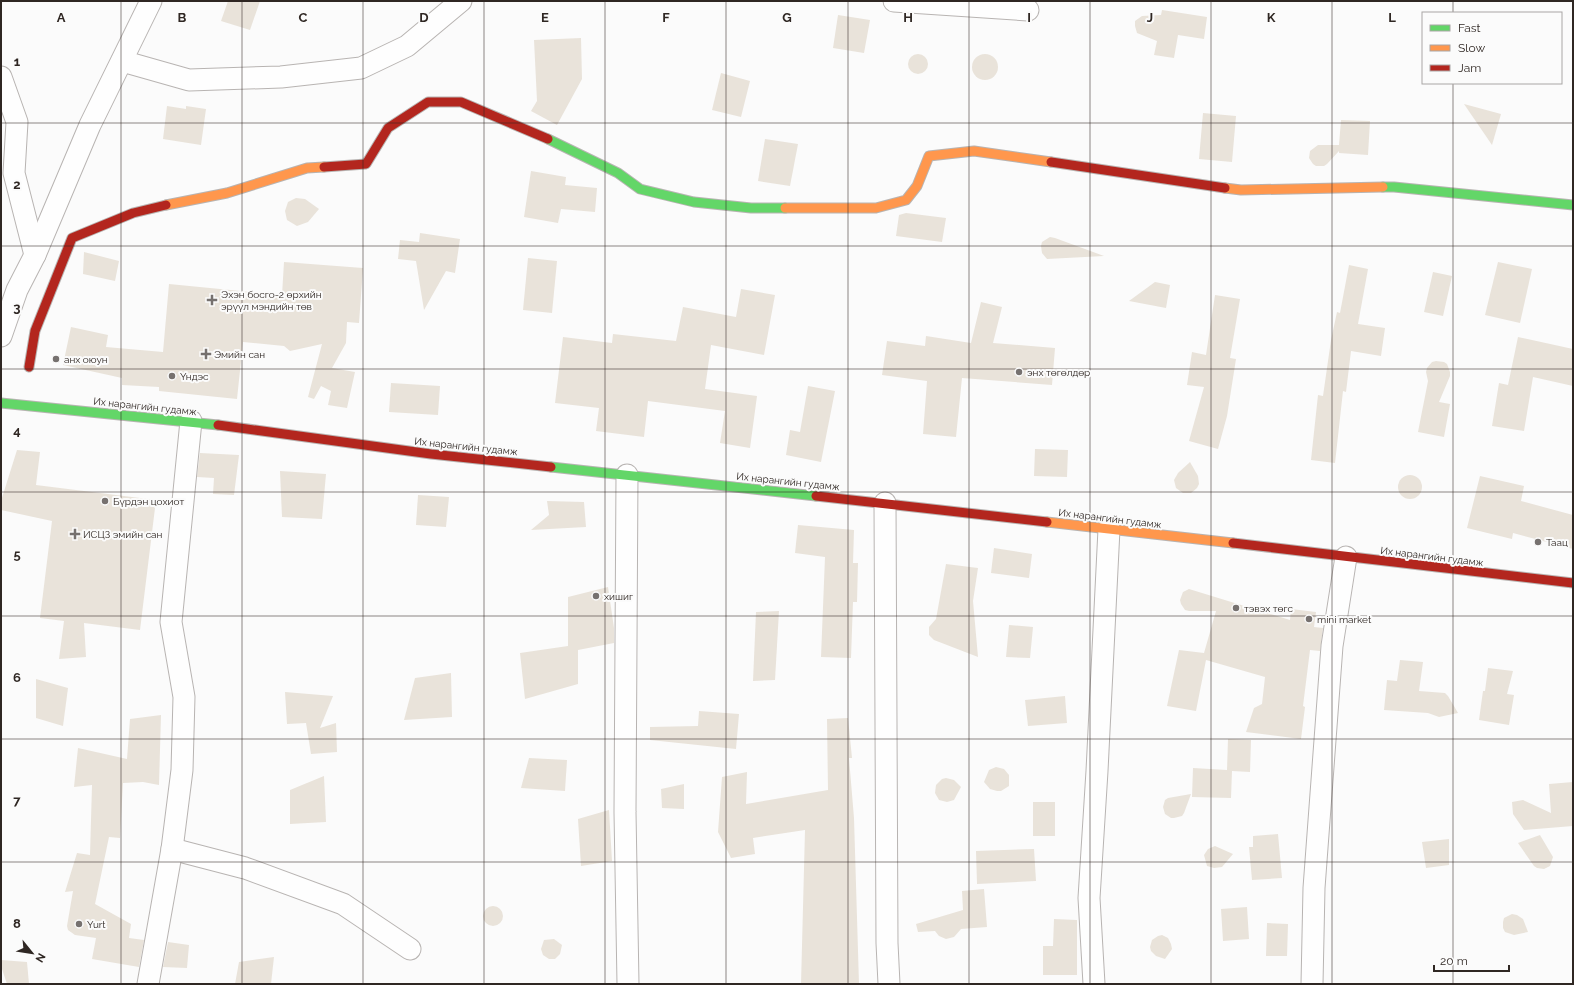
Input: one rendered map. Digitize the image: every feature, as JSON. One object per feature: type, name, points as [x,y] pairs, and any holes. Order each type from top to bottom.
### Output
[{"type":"street","points":[[1,336],[9,289],[35,255],[90,125],[151,1]]},
{"type":"street","points":[[122,61],[189,80],[281,77],[361,68],[407,46],[461,1]]},
{"type":"street","points":[[894,1],[1028,10]]},
{"type":"street","points":[[1,77],[18,122],[14,173],[35,255]]},
{"type":"street","points":[[29,367],[35,331],[72,238],[134,212],[227,193],[307,168],[366,164],[388,128],[428,102],[461,102],[573,151],[618,173],[640,189],[694,202],[751,208],[876,208],[906,200],[917,186],[929,156],[974,151],[1241,190],[1394,188],[1573,205]]},
{"type":"street","name":"Их нарангийн гудамж","points":[[1,403],[191,421],[431,454],[886,503],[1573,584]]},
{"type":"street","points":[[148,984],[172,849],[182,770],[184,697],[171,622],[191,421]]},
{"type":"street","points":[[627,475],[625,812],[628,984]]},
{"type":"street","points":[[886,503],[888,984]]},
{"type":"street","points":[[1094,984],[1089,898],[1109,529]]},
{"type":"street","points":[[1312,984],[1314,888],[1332,646],[1346,557]]},
{"type":"street","points":[[172,849],[245,868],[343,904],[410,949]]},
{"type":"building","points":[[228,1],[260,1],[250,30],[221,21]]},
{"type":"building","points":[[1162,10],[1207,17],[1204,39],[1178,35],[1174,58],[1154,55],[1157,41],[1137,33],[1135,21],[1142,16],[1161,15]]},
{"type":"building","points":[[838,15],[870,20],[864,53],[833,48]]},
{"type":"building","points":[[581,38],[582,79],[557,125],[531,111],[537,101],[534,40]]},
{"type":"building","points":[[918,54],[925,57],[928,64],[925,71],[918,74],[911,71],[908,64],[911,57]]},
{"type":"building","points":[[985,54],[994,58],[998,67],[994,76],[985,80],[976,76],[972,67],[976,58]]},
{"type":"building","points":[[721,73],[750,81],[741,117],[712,110]]},
{"type":"building","points":[[1464,104],[1501,114],[1492,145]]},
{"type":"building","points":[[167,106],[186,109],[186,106],[206,109],[201,145],[163,139]]},
{"type":"building","points":[[1203,113],[1236,116],[1232,162],[1199,159]]},
{"type":"building","points":[[1341,120],[1370,121],[1368,155],[1339,153],[1339,151],[1324,166],[1316,166],[1309,158],[1310,151],[1318,145],[1339,145]]},
{"type":"building","points":[[765,139],[798,144],[790,186],[758,181]]},
{"type":"building","points":[[531,171],[566,177],[565,185],[597,188],[595,212],[561,209],[558,223],[524,217]]},
{"type":"building","points":[[296,198],[305,199],[319,209],[308,222],[297,226],[287,220],[285,211],[288,202]]},
{"type":"building","points":[[906,213],[946,218],[942,242],[896,236],[899,215]]},
{"type":"building","points":[[420,233],[460,239],[455,273],[446,271],[424,310],[416,261],[398,259],[400,240],[419,242]]},
{"type":"building","points":[[1050,237],[1104,256],[1047,259],[1042,253],[1041,246],[1042,242]]},
{"type":"building","points":[[84,252],[119,261],[115,281],[83,274]]},
{"type":"building","points":[[528,258],[557,261],[552,313],[523,310]]},
{"type":"building","points":[[284,262],[363,268],[359,323],[347,322],[346,343],[332,368],[355,372],[347,408],[328,405],[331,391],[321,386],[314,399],[308,397],[322,344],[290,351],[284,346],[243,342],[237,399],[159,391],[159,387],[122,385],[122,378],[63,365],[71,327],[108,335],[106,347],[163,352],[169,284],[282,295]]},
{"type":"building","points":[[1498,262],[1532,269],[1520,323],[1485,315]]},
{"type":"building","points":[[1349,265],[1368,269],[1358,324],[1385,328],[1381,356],[1351,351],[1346,392],[1343,391],[1335,463],[1311,460],[1318,395],[1323,396],[1331,340],[1337,312],[1340,313]]},
{"type":"building","points":[[1433,272],[1452,276],[1443,316],[1424,312]]},
{"type":"building","points":[[1155,282],[1170,285],[1166,308],[1129,301]]},
{"type":"building","points":[[741,289],[775,295],[764,355],[711,345],[705,389],[757,396],[750,448],[720,443],[725,411],[648,401],[644,437],[596,431],[599,408],[555,403],[563,337],[612,343],[613,334],[676,341],[683,307],[736,317]]},
{"type":"building","points":[[1215,295],[1240,299],[1230,358],[1236,359],[1227,416],[1218,449],[1189,441],[1204,387],[1187,385],[1192,352],[1206,355]]},
{"type":"building","points":[[981,302],[1002,307],[993,343],[1055,348],[1052,385],[962,378],[956,437],[923,434],[927,381],[882,375],[887,341],[925,346],[926,336],[971,343]]},
{"type":"building","points":[[1518,337],[1573,349],[1573,386],[1533,377],[1524,431],[1492,426],[1499,383],[1508,385]]},
{"type":"building","points":[[1436,361],[1447,364],[1450,372],[1450,376],[1439,402],[1450,404],[1444,437],[1418,432],[1428,381],[1426,372],[1427,368],[1432,362]]},
{"type":"building","points":[[391,383],[440,386],[438,415],[389,412]]},
{"type":"building","points":[[808,386],[835,391],[821,462],[786,455],[790,430],[800,432]]},
{"type":"building","points":[[1035,449],[1068,450],[1067,477],[1034,476]]},
{"type":"building","points":[[17,450],[40,452],[36,485],[156,500],[140,630],[84,623],[86,657],[59,659],[64,621],[40,618],[52,521],[1,510],[1,501]]},
{"type":"building","points":[[200,453],[239,455],[234,495],[213,494],[214,478],[197,477]]},
{"type":"building","points":[[1190,462],[1198,476],[1199,484],[1191,493],[1183,493],[1176,488],[1174,480],[1178,473]]},
{"type":"building","points":[[280,471],[326,474],[322,519],[282,517]]},
{"type":"building","points":[[1410,475],[1419,478],[1422,487],[1419,496],[1410,499],[1401,496],[1398,487],[1401,478]]},
{"type":"building","points":[[1480,476],[1524,486],[1521,501],[1573,515],[1573,549],[1513,533],[1512,539],[1467,528]]},
{"type":"building","points":[[418,495],[449,497],[446,527],[416,525]]},
{"type":"building","points":[[547,501],[584,502],[586,527],[531,530],[549,515]]},
{"type":"building","points":[[798,525],[854,530],[853,563],[858,563],[857,602],[853,602],[851,658],[821,657],[825,557],[795,553]]},
{"type":"building","points":[[994,548],[1032,554],[1029,578],[991,573]]},
{"type":"building","points":[[946,564],[978,568],[973,601],[978,657],[934,640],[929,635],[929,627],[936,619]]},
{"type":"building","points":[[608,587],[614,628],[614,643],[578,650],[578,684],[525,699],[520,653],[568,646],[568,597]]},
{"type":"building","points":[[1189,589],[1290,620],[1291,609],[1316,612],[1314,627],[1323,628],[1320,651],[1310,650],[1303,706],[1305,707],[1301,739],[1246,732],[1254,708],[1262,704],[1265,677],[1206,660],[1196,711],[1167,706],[1179,650],[1204,653],[1216,611],[1185,610],[1180,600],[1183,592]]},
{"type":"building","points":[[779,611],[775,680],[753,681],[756,612]]},
{"type":"building","points":[[1009,625],[1033,627],[1030,658],[1006,657]]},
{"type":"building","points":[[1400,660],[1423,662],[1419,691],[1445,693],[1458,713],[1439,717],[1428,713],[1384,710],[1387,680],[1397,681]]},
{"type":"building","points":[[1488,668],[1513,671],[1507,694],[1514,695],[1509,725],[1479,720]]},
{"type":"building","points":[[451,673],[452,717],[404,720],[415,678]]},
{"type":"building","points":[[36,679],[68,688],[63,726],[36,718]]},
{"type":"building","points":[[285,692],[333,696],[320,728],[336,723],[337,752],[311,754],[306,723],[287,724]]},
{"type":"building","points":[[1065,696],[1067,723],[1028,726],[1025,700]]},
{"type":"building","points":[[699,711],[739,714],[736,749],[650,740],[650,727],[698,726]]},
{"type":"building","points":[[161,715],[159,785],[143,782],[123,783],[120,838],[109,837],[95,904],[131,924],[129,938],[144,940],[139,967],[92,959],[96,938],[75,935],[68,930],[67,926],[73,891],[65,892],[77,853],[90,855],[92,785],[74,787],[78,748],[127,759],[130,719]]},
{"type":"building","points":[[848,718],[852,758],[849,758],[854,818],[859,984],[801,984],[805,830],[753,838],[755,854],[731,858],[718,832],[722,777],[747,772],[746,804],[828,790],[827,719]]},
{"type":"building","points":[[1228,739],[1251,740],[1250,772],[1232,771],[1231,798],[1192,797],[1193,768],[1227,770]]},
{"type":"building","points":[[529,758],[567,760],[565,791],[521,788]]},
{"type":"building","points":[[996,767],[1004,769],[1009,775],[1009,786],[1001,791],[990,789],[984,782],[989,770]]},
{"type":"building","points":[[324,776],[326,822],[290,824],[290,790]]},
{"type":"building","points":[[946,778],[954,780],[961,787],[954,800],[947,802],[939,800],[935,793],[936,785],[942,779]]},
{"type":"building","points":[[1573,782],[1573,826],[1524,830],[1513,814],[1512,802],[1523,800],[1551,813],[1549,784]]},
{"type":"building","points":[[684,784],[684,809],[662,808],[661,789]]},
{"type":"building","points":[[1191,794],[1182,816],[1171,818],[1165,814],[1163,807],[1165,800],[1168,798]]},
{"type":"building","points":[[1033,802],[1055,802],[1055,836],[1033,836]]},
{"type":"building","points":[[609,810],[612,861],[581,866],[578,819]]},
{"type":"building","points":[[1278,834],[1282,878],[1252,880],[1249,847],[1253,847],[1253,836]]},
{"type":"building","points":[[1540,835],[1553,857],[1550,866],[1544,869],[1534,866],[1518,843]]},
{"type":"building","points":[[1449,839],[1449,865],[1426,868],[1422,842]]},
{"type":"building","points":[[1215,846],[1233,854],[1222,867],[1214,868],[1207,866],[1204,855],[1208,849]]},
{"type":"building","points":[[1034,849],[1036,881],[977,884],[976,851]]},
{"type":"building","points":[[984,889],[987,927],[961,929],[954,937],[946,939],[939,936],[935,931],[918,932],[916,924],[963,910],[962,891]]},
{"type":"building","points":[[493,906],[500,909],[503,916],[500,923],[493,926],[486,923],[483,916],[486,909]]},
{"type":"building","points":[[1247,907],[1249,939],[1223,941],[1221,909]]},
{"type":"building","points":[[1512,914],[1523,919],[1528,932],[1514,935],[1505,932],[1503,928],[1504,918]]},
{"type":"building","points":[[1054,919],[1077,920],[1077,975],[1043,975],[1043,946],[1053,946]]},
{"type":"building","points":[[1267,923],[1288,924],[1287,956],[1266,956]]},
{"type":"building","points":[[1162,935],[1168,938],[1172,949],[1165,959],[1156,956],[1151,951],[1150,947],[1152,940]]},
{"type":"building","points":[[554,939],[562,945],[560,954],[555,959],[549,959],[543,955],[541,949],[544,940]]},
{"type":"building","points":[[168,942],[189,945],[187,968],[163,967]]},
{"type":"building","points":[[274,957],[271,984],[235,984],[239,962]]},
{"type":"building","points":[[1,960],[27,962],[29,984],[7,984],[1,966]]},
{"type":"traffic: fast","points":[[548,139],[618,173],[640,189],[694,202],[751,208],[785,208]]},
{"type":"traffic: fast","points":[[1383,187],[1573,205]]},
{"type":"traffic: fast","points":[[1,403],[218,425]]},
{"type":"traffic: fast","points":[[551,467],[816,496]]},
{"type":"traffic: slow","points":[[785,208],[876,208],[906,200],[917,186],[929,156],[974,151],[1051,162]]},
{"type":"traffic: slow","points":[[166,205],[227,193],[307,168],[324,167]]},
{"type":"traffic: slow","points":[[1225,188],[1241,190],[1383,187]]},
{"type":"traffic: slow","points":[[1047,522],[1233,543]]},
{"type":"traffic: jam","points":[[324,167],[366,164],[388,128],[428,102],[461,102],[548,139]]},
{"type":"traffic: jam","points":[[1051,162],[1225,188]]},
{"type":"traffic: jam","points":[[29,367],[35,331],[72,238],[133,213],[166,205]]},
{"type":"traffic: jam","points":[[218,425],[431,454],[551,467]]},
{"type":"traffic: jam","points":[[816,496],[1047,522]]},
{"type":"traffic: jam","points":[[1233,543],[1573,583]]},
{"type":"place","name":"Эхэн босго-2 өрхийн эрүүл мэндийн төв","points":[[212,300]]},
{"type":"place","name":"Эмийн сан","points":[[206,354]]},
{"type":"place","name":"анх оюун","points":[[56,359]]},
{"type":"place","name":"энх төгөлдөр","points":[[1019,372]]},
{"type":"place","name":"Үндэс","points":[[172,376]]},
{"type":"place","name":"Бүрдэн цохиот","points":[[105,501]]},
{"type":"place","name":"ИСЦЗ эмийн сан","points":[[75,534]]},
{"type":"place","name":"Таац","points":[[1538,542]]},
{"type":"place","name":"хишиг","points":[[596,596]]},
{"type":"place","name":"тэвэх төгс","points":[[1236,608]]},
{"type":"place","name":"mini market","points":[[1309,619]]},
{"type":"place","name":"Yurt","points":[[79,924]]}]
